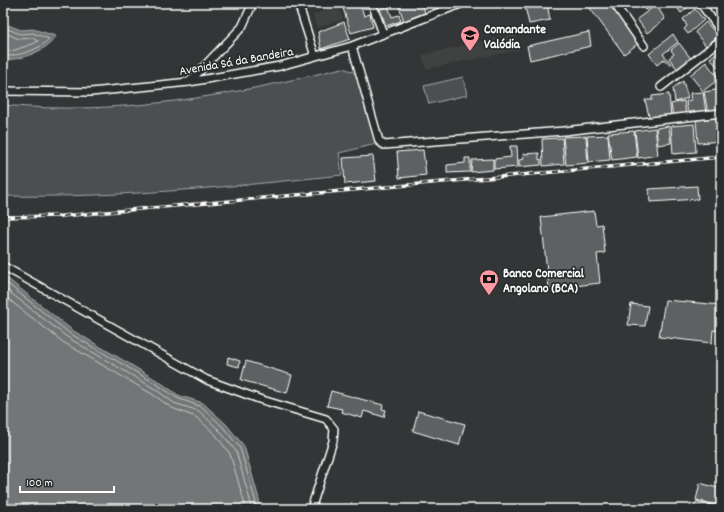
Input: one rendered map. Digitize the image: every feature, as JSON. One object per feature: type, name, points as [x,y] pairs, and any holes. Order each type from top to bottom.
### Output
[{"type":"street","points":[[188,82],[239,31],[253,3]]},
{"type":"street","points":[[298,3],[315,56]]},
{"type":"street","points":[[372,3],[383,34]]},
{"type":"street","name":"Avenida Sá da Bandeira","points":[[3,91],[91,92],[188,82],[280,66],[352,46],[463,3]]},
{"type":"street","points":[[614,3],[644,46]]},
{"type":"street","points":[[700,3],[721,31]]},
{"type":"street","points":[[662,87],[721,40]]},
{"type":"street","points":[[352,46],[379,141],[384,145],[564,131],[721,112]]},
{"type":"street","points":[[3,266],[207,380],[259,400],[326,419],[334,429],[333,441],[311,509]]},
{"type":"shaded area","points":[[338,5],[343,19],[317,28],[313,15]]},
{"type":"shaded area","name":"Comandante Valódia","points":[[515,34],[519,50],[426,69],[422,55]]},
{"type":"shaded area","points":[[342,68],[352,71],[359,78],[376,144],[339,153],[342,175],[173,191],[88,195],[3,196],[3,105],[46,108],[131,106],[216,95]]},
{"type":"shaded area","points":[[463,77],[467,95],[429,104],[424,86]]},
{"type":"water","points":[[3,23],[21,30],[33,29],[56,36],[47,46],[32,54],[17,59],[3,59]]},
{"type":"water","points":[[3,275],[72,330],[160,382],[178,395],[203,403],[226,424],[244,446],[259,499],[260,509],[3,509]]},
{"type":"building","points":[[360,3],[364,16],[370,14],[373,27],[351,33],[343,8]]},
{"type":"building","points":[[398,3],[422,3],[425,13],[404,21]]},
{"type":"building","points":[[547,3],[550,20],[529,24],[525,6]]},
{"type":"building","points":[[586,3],[610,3],[639,43],[624,54]]},
{"type":"building","points":[[641,3],[654,3],[654,4],[646,10]]},
{"type":"building","points":[[674,3],[692,3],[692,4],[681,13]]},
{"type":"building","points":[[721,3],[721,11],[716,4]]},
{"type":"building","points":[[656,5],[665,19],[647,33],[637,19]]},
{"type":"building","points":[[388,6],[392,17],[399,15],[401,21],[386,26],[380,9]]},
{"type":"building","points":[[695,9],[704,20],[688,34],[684,29],[687,26],[683,19]]},
{"type":"building","points":[[344,22],[350,39],[321,49],[318,32]]},
{"type":"building","points":[[706,22],[718,36],[706,46],[695,32]]},
{"type":"building","points":[[589,32],[591,46],[530,60],[527,46]]},
{"type":"building","points":[[673,34],[678,42],[663,54],[671,64],[669,65],[664,59],[657,65],[649,54]]},
{"type":"building","points":[[679,43],[692,60],[678,70],[669,58],[674,54],[671,50]]},
{"type":"building","points":[[721,49],[721,68],[719,69],[710,58]]},
{"type":"building","points":[[706,62],[719,79],[703,91],[690,75]]},
{"type":"building","points":[[721,69],[721,80],[716,73]]},
{"type":"building","points":[[683,81],[688,98],[675,102],[673,88]]},
{"type":"building","points":[[721,89],[721,111],[708,113],[704,92]]},
{"type":"building","points":[[703,92],[706,113],[688,115],[686,101],[691,100],[690,93]]},
{"type":"building","points":[[669,94],[671,117],[650,120],[645,100],[652,100],[652,96]]},
{"type":"building","points":[[684,101],[686,116],[673,117],[671,104]]},
{"type":"building","points":[[718,118],[721,141],[698,143],[696,120]]},
{"type":"building","points":[[694,124],[696,152],[673,154],[671,126]]},
{"type":"building","points":[[669,126],[671,143],[658,145],[656,128]]},
{"type":"building","points":[[655,128],[658,155],[638,158],[635,131]]},
{"type":"building","points":[[634,131],[637,157],[612,160],[608,133]]},
{"type":"building","points":[[608,135],[610,160],[589,162],[587,136]]},
{"type":"building","points":[[586,136],[588,163],[566,165],[563,137]]},
{"type":"building","points":[[562,138],[564,164],[543,166],[542,139]]},
{"type":"building","points":[[510,146],[517,146],[518,167],[494,169],[494,159],[511,157]]},
{"type":"building","points":[[423,150],[426,175],[399,178],[397,152]]},
{"type":"building","points":[[539,153],[541,165],[519,167],[519,160],[524,159],[523,154]]},
{"type":"building","points":[[373,156],[376,181],[345,184],[343,158]]},
{"type":"building","points":[[465,158],[470,158],[470,172],[447,173],[447,165],[465,163]]},
{"type":"building","points":[[493,159],[493,170],[471,172],[472,160]]},
{"type":"building","points":[[697,186],[698,199],[650,202],[649,189]]},
{"type":"building","points":[[594,211],[596,225],[602,224],[605,253],[597,254],[600,283],[549,289],[541,217]]},
{"type":"building","points":[[665,300],[721,305],[721,331],[713,330],[712,343],[659,337]]},
{"type":"building","points":[[631,304],[648,306],[645,326],[628,325]]},
{"type":"building","points":[[228,357],[240,361],[239,367],[227,364]]},
{"type":"building","points":[[246,361],[292,375],[287,393],[241,380]]},
{"type":"building","points":[[331,391],[383,405],[382,409],[386,410],[384,417],[364,411],[362,418],[341,412],[342,409],[327,406]]},
{"type":"building","points":[[418,411],[465,424],[459,445],[413,431]]},
{"type":"building","points":[[700,483],[721,489],[721,506],[696,500]]},
{"type":"building","points":[[697,501],[717,507],[717,509],[693,509]]},
{"type":"railway","points":[[3,217],[62,216],[721,157]]},
{"type":"place","name":"Comandante Valódia","points":[[470,52]]},
{"type":"place","name":"Banco Comercial Angolano (BCA)","points":[[489,296]]}]
